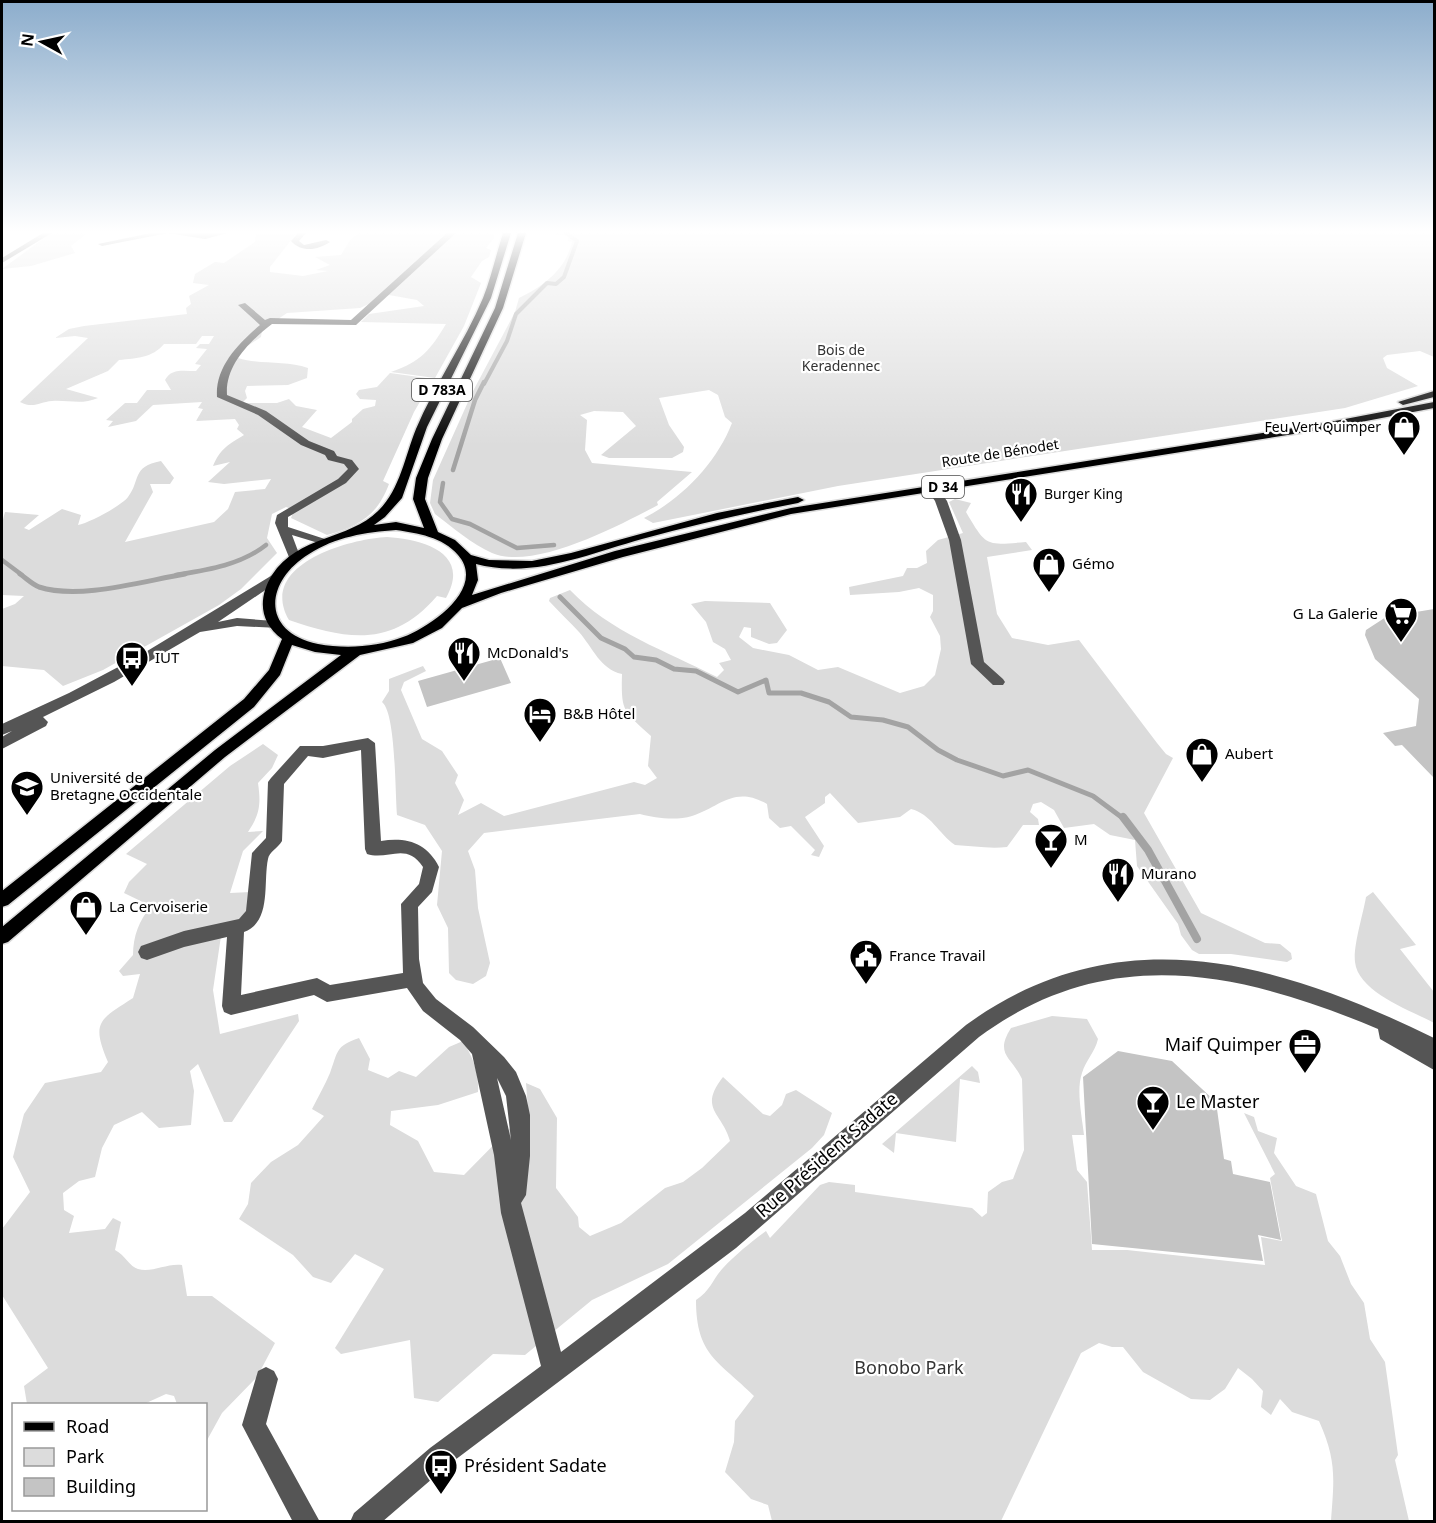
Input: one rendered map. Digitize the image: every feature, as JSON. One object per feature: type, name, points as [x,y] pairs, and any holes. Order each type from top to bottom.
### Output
[{"type":"main road","name":"D 783A","points":[[355,531],[381,515],[396,498],[422,427],[485,304]]},
{"type":"main road","name":"D 783A","points":[[432,532],[420,505],[420,485],[436,439],[500,304]]},
{"type":"main road","name":"Route de Bénodet","points":[[459,604],[586,563],[714,529],[791,512],[1308,429],[1433,398]]},
{"type":"main road","name":"Route de Bénodet","points":[[467,558],[504,567],[542,564],[702,520],[790,501],[1299,422],[1433,398]]},
{"type":"main road","points":[[396,526],[432,532],[454,543],[467,558],[471,580],[459,604],[434,627],[398,643],[357,651],[319,649],[290,637],[274,625],[269,615],[268,601],[279,575],[295,559],[325,541],[355,531],[396,526]]},
{"type":"main road","points":[[2,900],[249,703],[275,672],[290,637]]},
{"type":"main road","points":[[2,937],[152,811],[322,675],[357,651]]},
{"type":"street","points":[[295,559],[281,520],[283,515],[342,482],[354,469],[348,462],[332,458],[330,453],[305,443],[262,414],[222,397],[223,383],[233,359],[248,341],[270,321],[353,323],[374,304]]},
{"type":"street","points":[[242,305],[265,325]]},
{"type":"street","name":"Route de Bénodet","points":[[932,488],[941,501],[955,540],[978,663],[998,682]]},
{"type":"street","points":[[284,529],[325,541]]},
{"type":"street","points":[[2,730],[83,693],[189,633],[279,575]]},
{"type":"street","points":[[189,633],[237,622],[274,625]]},
{"type":"street","points":[[2,744],[44,721],[83,693]]},
{"type":"street","points":[[147,952],[184,939],[244,925],[254,914],[260,853],[274,841],[275,788],[279,777],[305,750],[316,753],[368,744],[373,849],[389,845],[409,847],[424,855],[431,867],[426,887],[409,904],[413,979],[422,996],[475,1040],[481,1050],[504,1155],[512,1213],[554,1371]]},
{"type":"street","points":[[236,927],[231,1006],[317,986],[327,994],[413,979]]},
{"type":"street","name":"Rue Président Sadate","points":[[363,1521],[420,1471],[729,1239],[954,1045],[997,1014],[1026,997],[1079,977],[1114,970],[1182,966],[1219,969],[1262,977],[1351,1010],[1434,1047]]},
{"type":"street","name":"Rue Président Sadate","points":[[1351,1010],[1434,1061]]},
{"type":"street","points":[[266,1379],[254,1425],[307,1521]]},
{"type":"green space","points":[[191,304],[369,304],[360,308],[287,313],[262,330],[261,337],[237,353],[238,358],[247,360],[308,368],[307,378],[288,385],[247,386],[245,391],[247,398],[242,403],[277,403],[289,399],[296,406],[317,410],[302,427],[331,438],[352,422],[352,419],[363,409],[375,406],[376,400],[360,399],[356,394],[359,390],[377,387],[390,373],[433,379],[414,412],[383,481],[389,484],[384,495],[373,512],[366,518],[348,528],[327,535],[291,518],[294,510],[286,507],[272,514],[267,538],[277,553],[241,589],[219,605],[103,670],[63,686],[44,670],[2,666],[2,609],[15,604],[24,596],[2,595],[2,523],[5,512],[39,515],[24,528],[29,530],[62,509],[81,515],[78,525],[83,524],[124,501],[132,491],[141,471],[161,461],[174,478],[170,484],[150,484],[153,492],[125,542],[214,522],[228,509],[235,492],[265,489],[271,479],[224,484],[208,482],[230,462],[213,466],[222,451],[244,435],[237,429],[239,425],[235,419],[196,421],[203,409],[198,408],[202,402],[153,405],[136,421],[108,427],[113,421],[106,420],[125,403],[137,403],[147,390],[171,390],[165,380],[171,374],[178,371],[196,371],[201,365],[195,364],[207,349],[196,348],[200,344],[209,344],[214,336],[202,336],[196,344],[164,344],[149,355],[119,360],[108,371],[66,389],[98,398],[81,402],[52,401],[33,405],[20,402],[88,338],[75,336],[55,338],[69,329],[187,314],[186,308]]},
{"type":"green space","points":[[422,304],[473,304],[464,326],[435,378],[391,372],[410,364],[424,354],[446,324],[361,322],[369,314],[424,306]]},
{"type":"green space","name":"Bois de Keradennec","points":[[517,304],[1434,304],[1434,357],[1420,351],[1387,355],[1383,358],[1387,368],[1418,386],[1345,408],[838,486],[653,523],[644,518],[685,490],[708,465],[725,438],[732,423],[725,417],[718,395],[709,390],[659,398],[669,425],[684,447],[683,452],[672,458],[609,458],[601,455],[636,426],[623,412],[594,411],[580,415],[587,420],[585,450],[592,463],[692,472],[657,502],[658,505],[600,534],[553,551],[510,557],[492,553],[470,540],[435,514],[430,503],[433,480],[472,393]]},
{"type":"green space","points":[[955,499],[971,503],[966,512],[979,532],[989,542],[1003,544],[1026,542],[1032,550],[987,557],[997,614],[1012,638],[1048,645],[1079,640],[1157,743],[1166,754],[1173,758],[1144,813],[1201,913],[1265,943],[1280,944],[1291,953],[1292,959],[1287,962],[1231,954],[1199,954],[1192,950],[1181,935],[1178,924],[1137,866],[1135,840],[1110,835],[1094,824],[1064,828],[1054,810],[1041,802],[1033,804],[1030,812],[1038,819],[1039,825],[1023,825],[1007,847],[988,848],[955,845],[929,819],[911,809],[900,817],[858,823],[830,793],[825,797],[825,803],[805,817],[824,846],[819,857],[811,855],[815,850],[791,826],[780,828],[769,818],[767,804],[745,797],[736,797],[686,818],[652,817],[640,814],[484,833],[468,851],[475,870],[478,908],[490,963],[486,976],[473,984],[456,980],[449,973],[448,928],[437,905],[442,851],[425,825],[397,815],[390,721],[387,709],[382,702],[389,691],[389,679],[423,666],[426,671],[404,682],[401,690],[422,739],[442,751],[458,775],[455,783],[464,800],[458,815],[481,803],[504,816],[634,782],[645,785],[657,778],[648,766],[651,736],[626,710],[622,696],[622,674],[602,663],[579,632],[549,601],[550,598],[570,590],[603,618],[639,640],[717,677],[724,670],[719,663],[731,660],[725,649],[713,642],[706,622],[691,604],[705,601],[770,603],[787,630],[777,643],[769,644],[751,637],[751,628],[744,627],[739,637],[753,648],[789,655],[818,670],[838,667],[900,693],[924,686],[935,675],[941,649],[940,636],[930,617],[933,611],[933,595],[919,588],[899,592],[850,595],[849,587],[903,576],[907,568],[917,568],[927,563],[926,551],[938,540],[963,533],[949,502]]},
{"type":"green space","points":[[387,537],[427,545],[448,559],[453,569],[452,582],[446,598],[437,596],[420,613],[403,624],[386,632],[368,635],[331,632],[289,620],[282,601],[285,584],[296,570],[311,559],[330,550],[351,543]]},
{"type":"green space","points":[[263,744],[278,755],[272,768],[258,783],[259,809],[248,832],[263,831],[243,851],[230,893],[251,892],[246,917],[221,936],[213,990],[220,1034],[298,1014],[299,1021],[232,1122],[224,1122],[198,1064],[190,1071],[194,1091],[191,1125],[159,1128],[142,1112],[114,1125],[102,1148],[95,1177],[79,1181],[63,1193],[64,1210],[74,1216],[69,1233],[105,1229],[113,1218],[121,1222],[115,1250],[132,1266],[143,1270],[182,1265],[187,1296],[212,1296],[275,1343],[257,1377],[222,1413],[207,1440],[207,1403],[177,1403],[174,1396],[166,1394],[146,1403],[27,1403],[24,1386],[48,1368],[2,1295],[2,1229],[30,1192],[13,1157],[24,1114],[45,1083],[101,1072],[108,1062],[100,1038],[101,1023],[112,1012],[133,998],[140,974],[123,976],[119,971],[133,955],[138,929],[151,906],[124,893],[129,882],[147,864],[126,854],[230,766]]},
{"type":"green space","points":[[1373,892],[1416,945],[1400,949],[1434,992],[1434,1023],[1387,999],[1375,991],[1358,973],[1355,962],[1357,939],[1366,897]]},
{"type":"green space","name":"Bonobo Park","points":[[1052,1016],[1087,1019],[1098,1039],[1080,1080],[1084,1135],[1072,1135],[1077,1170],[1087,1182],[1092,1250],[1127,1250],[1265,1265],[1261,1237],[1282,1241],[1270,1178],[1275,1174],[1244,1113],[1254,1117],[1258,1131],[1277,1138],[1274,1153],[1296,1186],[1316,1194],[1328,1241],[1340,1256],[1351,1284],[1364,1303],[1370,1339],[1385,1362],[1398,1455],[1395,1460],[1409,1521],[1331,1521],[1333,1470],[1329,1448],[1319,1421],[1292,1412],[1280,1399],[1271,1415],[1261,1407],[1263,1391],[1238,1368],[1225,1389],[1210,1400],[1191,1399],[1143,1372],[1123,1347],[1112,1347],[1099,1343],[1081,1353],[1001,1521],[772,1521],[768,1505],[751,1499],[725,1472],[734,1442],[735,1421],[754,1396],[720,1365],[705,1346],[697,1319],[696,1300],[738,1253],[766,1231],[770,1238],[820,1185],[829,1182],[855,1185],[855,1192],[972,1208],[982,1217],[987,1213],[988,1192],[1002,1182],[1013,1179],[1024,1150],[1022,1079],[1004,1050],[1006,1037],[1011,1028]]},
{"type":"green space","points":[[359,1038],[370,1059],[368,1070],[388,1078],[399,1071],[416,1077],[449,1047],[463,1041],[467,1047],[476,1072],[478,1092],[438,1105],[391,1111],[390,1125],[418,1141],[434,1172],[464,1175],[528,1110],[526,1083],[540,1089],[557,1118],[556,1188],[578,1217],[579,1227],[590,1236],[621,1223],[665,1188],[683,1182],[702,1168],[730,1141],[712,1104],[712,1096],[723,1077],[763,1114],[770,1116],[782,1105],[786,1094],[796,1090],[832,1113],[824,1135],[812,1148],[668,1264],[592,1300],[525,1355],[493,1354],[438,1402],[414,1398],[410,1340],[341,1354],[335,1348],[384,1269],[355,1254],[331,1283],[313,1277],[293,1255],[239,1219],[248,1204],[251,1183],[271,1162],[298,1145],[324,1116],[312,1109],[328,1078],[336,1055],[345,1044]]},
{"type":"green space","points":[[972,1066],[978,1072],[980,1083],[960,1079],[956,1142],[896,1133],[894,1153],[882,1144]]},
{"type":"building","points":[[1434,609],[1434,778],[1402,745],[1395,746],[1383,733],[1416,726],[1419,699],[1375,659],[1365,635],[1366,630],[1386,617]]},
{"type":"building","name":"McDonald's","points":[[500,658],[511,683],[427,707],[418,681]]},
{"type":"building","name":"Le Master","points":[[1118,1051],[1172,1061],[1216,1102],[1224,1159],[1231,1161],[1233,1174],[1270,1182],[1281,1240],[1258,1235],[1263,1261],[1092,1244],[1083,1077]]},
{"type":"waterway","points":[[484,384],[507,341],[516,314],[526,304]]},
{"type":"waterway","points":[[453,470],[475,400],[484,382]]},
{"type":"waterway","points":[[443,483],[440,502],[452,519],[470,524],[517,548],[554,545]]},
{"type":"waterway","points":[[176,575],[212,569],[235,562],[266,545]]},
{"type":"waterway","points":[[2,560],[22,575]]},
{"type":"waterway","points":[[20,574],[39,587],[73,591],[112,588],[185,574]]},
{"type":"waterway","points":[[560,597],[601,638],[625,649],[634,657],[656,660],[674,669],[696,671],[738,692],[766,680],[769,693],[801,693],[829,702],[851,717],[883,720],[908,727],[938,750],[957,760],[1003,776],[1028,770],[1093,796],[1124,819]]},
{"type":"waterway","points":[[1123,817],[1148,850],[1197,939]]},
{"type":"place","name":"Feu Vert Quimper","points":[[1404,456]]},
{"type":"place","name":"Burger King","points":[[1021,523]]},
{"type":"place","name":"Gémo","points":[[1049,593]]},
{"type":"place","name":"G La Galerie","points":[[1401,643]]},
{"type":"place","name":"McDonald's","points":[[464,682]]},
{"type":"place","name":"IUT","points":[[132,687]]},
{"type":"place","name":"B&B Hôtel","points":[[540,743]]},
{"type":"place","name":"Aubert","points":[[1202,783]]},
{"type":"place","name":"Université de Bretagne Occidentale","points":[[27,816]]},
{"type":"place","name":"M","points":[[1051,869]]},
{"type":"place","name":"Murano","points":[[1118,903]]},
{"type":"place","name":"La Cervoiserie","points":[[86,936]]},
{"type":"place","name":"France Travail","points":[[866,985]]},
{"type":"place","name":"Maif Quimper","points":[[1305,1074]]},
{"type":"place","name":"Le Master","points":[[1153,1131]]},
{"type":"place","name":"Président Sadate","points":[[441,1495]]}]
